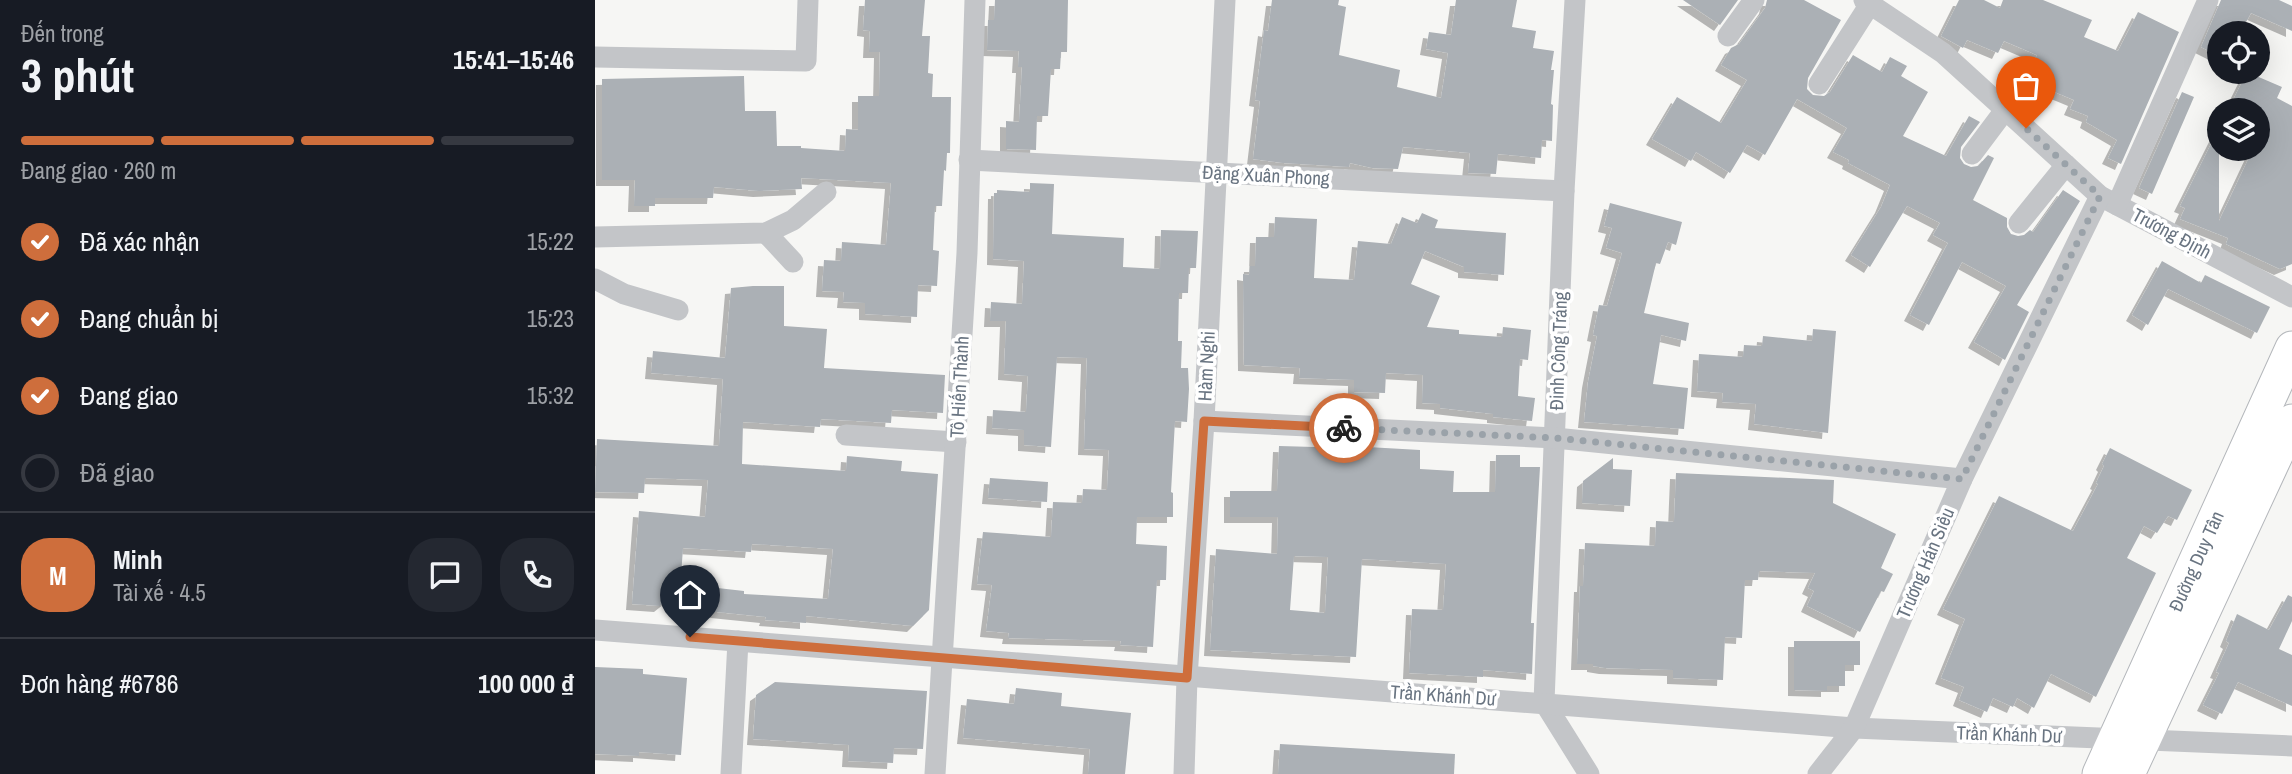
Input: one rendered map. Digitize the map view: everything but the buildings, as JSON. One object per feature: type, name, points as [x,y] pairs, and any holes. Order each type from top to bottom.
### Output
[{"type":"main road","name":"Đường Duy Tân","points":[[2129,774],[2131,738],[2292,348]]},
{"type":"main road","name":"Đường Duy Tân","points":[[2099,774],[2131,738],[2292,421]]},
{"type":"street","points":[[595,57],[806,61],[808,0]]},
{"type":"street","name":"Tô Hiến Thành","points":[[935,774],[967,253],[975,0]]},
{"type":"street","name":"Hàm Nghi","points":[[1184,774],[1187,678],[1204,421],[1226,0]]},
{"type":"street","name":"Đinh Công Tráng","points":[[1544,702],[1564,191],[1575,0]]},
{"type":"street","points":[[1728,36],[1754,0]]},
{"type":"street","name":"Trương Hán Siêu","points":[[1818,774],[1854,728],[1962,479],[2109,200],[2209,0]]},
{"type":"street","points":[[1819,84],[1867,2]]},
{"type":"street","name":"Trương Định","points":[[1867,2],[1943,53],[2066,165],[2109,200],[2292,297]]},
{"type":"street","points":[[1972,154],[2005,110]]},
{"type":"street","name":"Đặng Xuân Phong","points":[[969,160],[1564,191]]},
{"type":"street","points":[[2019,223],[2066,165]]},
{"type":"street","points":[[595,237],[766,233],[793,220],[826,192]]},
{"type":"street","points":[[766,233],[793,262]]},
{"type":"street","points":[[595,279],[624,294],[678,310]]},
{"type":"street","points":[[1204,421],[1555,438],[1962,479]]},
{"type":"street","points":[[845,435],[956,442]]},
{"type":"street","name":"Trần Khánh Dư","points":[[595,630],[1854,728],[2292,746]]},
{"type":"street","points":[[731,774],[738,640]]},
{"type":"street","points":[[1544,702],[1589,774]]},
{"type":"way so far","points":[[1344,428],[1555,438],[1962,479],[2100,196],[2026,128]]},
{"type":"route","points":[[690,637],[1187,678],[1204,421],[1344,428]]}]
